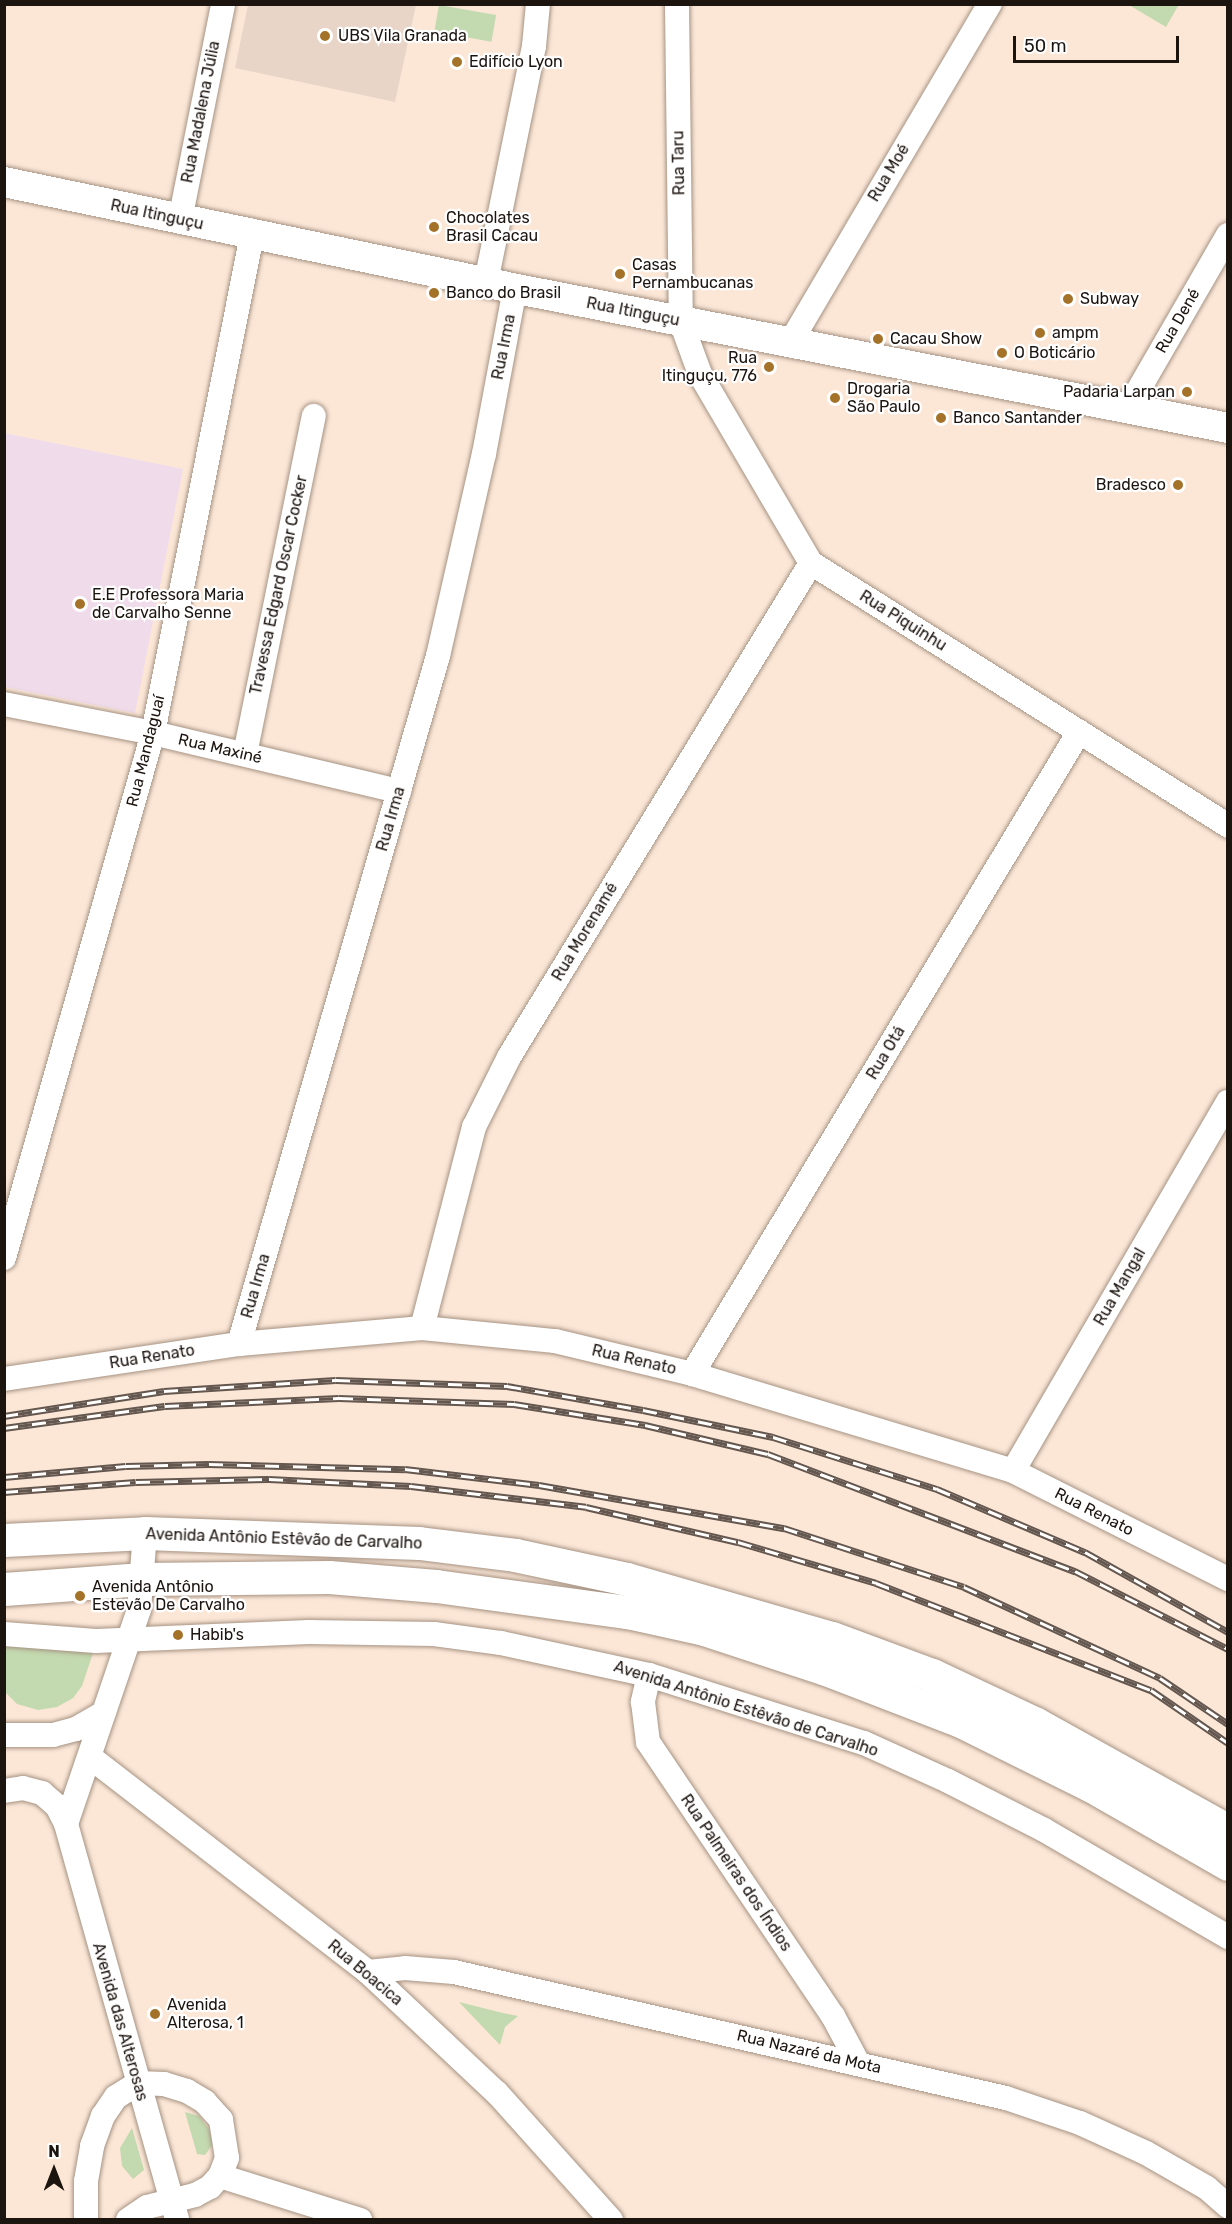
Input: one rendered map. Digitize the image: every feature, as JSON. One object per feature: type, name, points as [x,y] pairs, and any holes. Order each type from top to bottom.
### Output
[{"type":"highway","name":"Avenida Antônio Estêvão de Carvalho","points":[[4,1540],[145,1533],[419,1543],[515,1555],[736,1608],[932,1675],[1109,1763],[1227,1831]]},
{"type":"highway","points":[[4,1551],[65,1536]]},
{"type":"highway","points":[[4,1589],[143,1579],[329,1577],[436,1586],[627,1612],[704,1629],[826,1669],[961,1721],[1090,1785],[1227,1864]]},
{"type":"main road","name":"Rua Itinguçu","points":[[4,182],[681,322],[1227,428]]},
{"type":"street","name":"Rua Madalena Júlia","points":[[180,220],[223,4]]},
{"type":"street","points":[[486,282],[534,46],[538,4]]},
{"type":"street","name":"Rua Taru","points":[[677,4],[681,322]]},
{"type":"street","name":"Rua Moé","points":[[790,343],[990,4]]},
{"type":"street","name":"Rua Mandaguaí","points":[[4,1258],[153,733],[252,235]]},
{"type":"street","name":"Rua Dené","points":[[1128,408],[1227,235]]},
{"type":"street","name":"Rua Irma","points":[[239,1344],[438,656],[484,454],[515,288]]},
{"type":"street","name":"Rua Piquinhu","points":[[681,322],[705,382],[811,562],[1227,826]]},
{"type":"street","name":"Travessa Edgard Oscar Cocker","points":[[245,754],[314,416]]},
{"type":"street","name":"Rua Morenamé","points":[[422,1328],[474,1127],[509,1057],[811,562]]},
{"type":"street","name":"Rua Maxiné","points":[[4,705],[153,733],[399,791]]},
{"type":"street","name":"Rua Otá","points":[[692,1374],[1079,732]]},
{"type":"street","name":"Rua Mangal","points":[[1013,1472],[1227,1102]]},
{"type":"street","name":"Rua Renato","points":[[4,1379],[239,1344],[422,1328],[555,1341],[692,1374],[1013,1472],[1227,1579]]},
{"type":"street","points":[[66,1824],[139,1609],[145,1533]]},
{"type":"street","name":"Avenida Antônio Estêvão de Carvalho","points":[[4,1634],[129,1640],[309,1632],[434,1634],[512,1645],[649,1675],[864,1743],[948,1781],[1044,1830],[1227,1938]]},
{"type":"street","name":"Rua Palmeiras dos Índios","points":[[649,1675],[643,1702],[648,1742],[833,2016],[858,2063]]},
{"type":"street","points":[[4,1735],[53,1735],[76,1730],[104,1713]]},
{"type":"street","name":"Rua Boacica","points":[[90,1757],[368,1972],[497,2093],[611,2220]]},
{"type":"street","name":"Avenida das Alterosas","points":[[4,1791],[23,1788],[42,1793],[57,1806],[66,1824],[174,2209]]},
{"type":"street","name":"Rua Nazaré da Mota","points":[[368,1972],[405,1968],[454,1972],[1006,2098],[1080,2123],[1146,2153],[1207,2188],[1227,2206]]},
{"type":"street","points":[[86,2220],[86,2181],[103,2116],[116,2097],[138,2082],[164,2084],[205,2102],[221,2120],[227,2138],[227,2158],[220,2176],[210,2187],[174,2209],[147,2206],[128,2220]]},
{"type":"street","points":[[220,2176],[360,2220]]},
{"type":"shaded area","name":"UBS Vila Granada","points":[[248,5],[416,5],[395,102],[235,68]]},
{"type":"shaded area","name":"E.E Professora Maria de Carvalho Senne","points":[[4,433],[183,469],[135,713],[5,687]]},
{"type":"green space","points":[[1174,4],[1178,6],[1166,27],[1129,5]]},
{"type":"green space","points":[[439,5],[496,15],[491,42],[434,32]]},
{"type":"green space","points":[[4,1645],[93,1653],[82,1686],[73,1698],[57,1707],[38,1710],[17,1704],[5,1692]]},
{"type":"green space","points":[[459,2002],[518,2016],[505,2027],[500,2045]]},
{"type":"green space","points":[[185,2112],[199,2116],[209,2129],[213,2144],[205,2155],[197,2154]]},
{"type":"green space","points":[[132,2128],[144,2170],[133,2179],[122,2166],[120,2148]]},
{"type":"railway","points":[[4,1416],[164,1391],[336,1380],[507,1386],[643,1410],[773,1437],[937,1489],[1085,1552],[1228,1632]]},
{"type":"railway","points":[[4,1428],[165,1406],[339,1398],[514,1404],[645,1425],[768,1454],[1075,1571],[1228,1649]]},
{"type":"railway","points":[[4,1477],[126,1466],[209,1464],[405,1469],[539,1485],[784,1528],[964,1587],[1160,1678],[1228,1724]]},
{"type":"railway","points":[[4,1492],[136,1482],[269,1479],[411,1486],[586,1507],[738,1542],[876,1583],[1151,1690],[1228,1743]]},
{"type":"place","name":"UBS Vila Granada","points":[[325,36]]},
{"type":"place","name":"Edifício Lyon","points":[[457,62]]},
{"type":"place","name":"Chocolates Brasil Cacau","points":[[434,227]]},
{"type":"place","name":"Casas Pernambucanas","points":[[620,274]]},
{"type":"place","name":"Banco do Brasil","points":[[434,293]]},
{"type":"place","name":"Subway","points":[[1068,299]]},
{"type":"place","name":"ampm","points":[[1040,333]]},
{"type":"place","name":"Cacau Show","points":[[878,339]]},
{"type":"place","name":"O Boticário","points":[[1002,353]]},
{"type":"place","name":"Rua Itinguçu, 776","points":[[769,367]]},
{"type":"place","name":"Padaria Larpan","points":[[1187,392]]},
{"type":"place","name":"Drogaria São Paulo","points":[[835,398]]},
{"type":"place","name":"Banco Santander","points":[[941,418]]},
{"type":"place","name":"Bradesco","points":[[1178,485]]},
{"type":"place","name":"E.E Professora Maria de Carvalho Senne","points":[[80,604]]},
{"type":"place","name":"Avenida Antônio Estevão De Carvalho","points":[[80,1596]]},
{"type":"place","name":"Habib's","points":[[178,1635]]},
{"type":"place","name":"Avenida Alterosa, 1","points":[[155,2014]]}]
